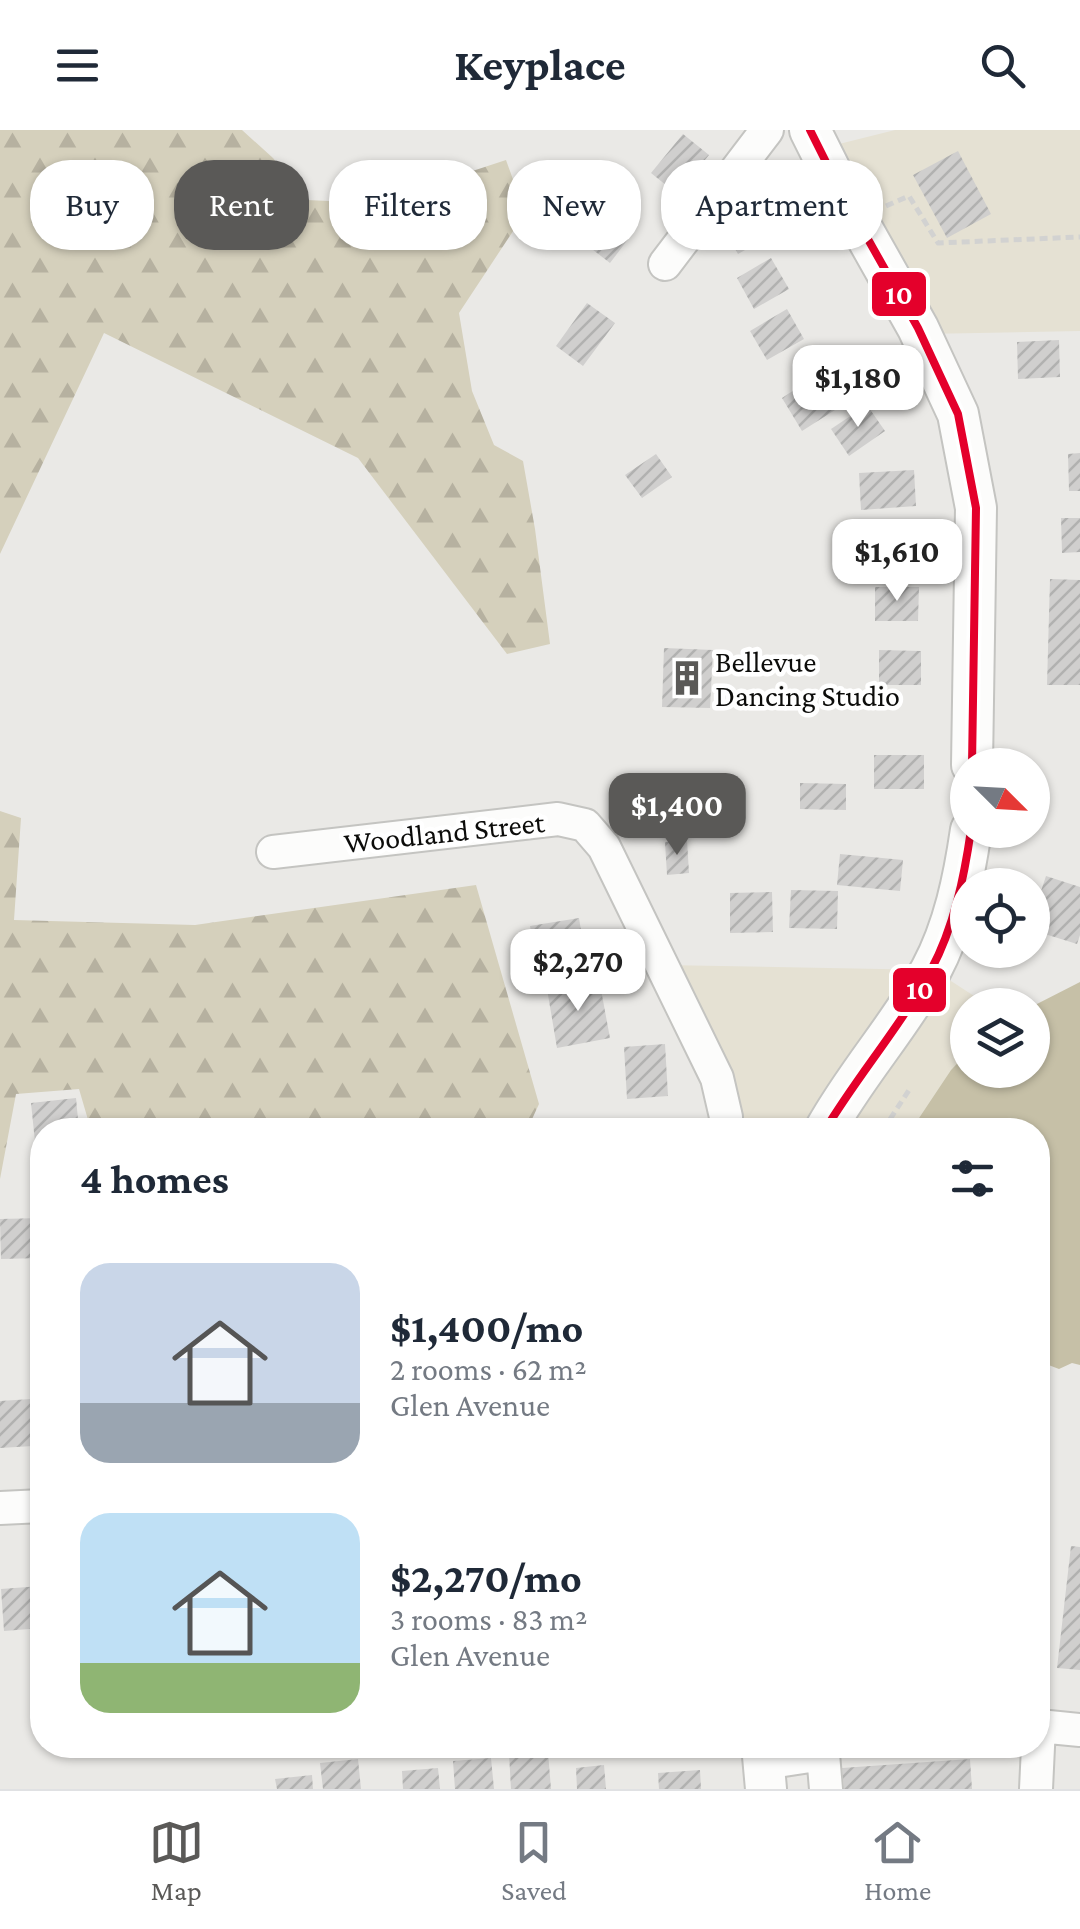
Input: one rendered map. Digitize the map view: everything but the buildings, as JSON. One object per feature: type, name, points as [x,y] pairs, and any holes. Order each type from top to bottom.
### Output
[{"type":"main road","points":[[810,130],[918,328],[958,414],[976,508],[972,748]]},
{"type":"main road","points":[[832,1118],[932,968],[950,925],[968,848]]},
{"type":"street","points":[[666,264],[767,130]]},
{"type":"street","name":"Woodland Street","points":[[273,852],[558,819],[585,826],[604,847],[717,1078],[726,1118]]},
{"type":"street","points":[[0,1508],[30,1507]]},
{"type":"street","points":[[1050,1727],[1080,1730]]},
{"type":"street","points":[[764,1766],[803,1758]]},
{"type":"street","points":[[823,1758],[826,1789]]},
{"type":"street","points":[[1036,1789],[1037,1758]]},
{"type":"path","points":[[883,208],[910,196],[938,243],[1080,237]]},
{"type":"path","points":[[892,1118],[911,1087]]},
{"type":"shaded area","points":[[895,130],[1080,130],[1080,331],[924,334],[878,250],[883,250],[883,160],[830,160],[823,148]]},
{"type":"shaded area","points":[[664,965],[934,970],[962,988],[950,988],[950,1072],[919,1118],[723,1118]]},
{"type":"shaded area","points":[[1080,982],[1080,1365],[1072,1363],[1059,1369],[1050,1366],[1050,1118],[919,1118],[950,1072],[950,1088],[1050,1088],[1050,997]]},
{"type":"green space","points":[[0,130],[242,130],[275,160],[174,160],[174,250],[309,250],[309,200],[329,201],[329,250],[487,250],[487,166],[506,160],[507,240],[459,313],[472,391],[494,445],[523,461],[550,644],[507,654],[358,458],[104,333],[0,554]]},
{"type":"green space","points":[[0,811],[21,818],[14,920],[195,925],[476,885],[539,1104],[533,1118],[87,1118],[79,1089],[16,1094],[0,1179]]},
{"type":"transit line","name":"10","points":[[810,130],[918,328],[958,414],[976,508],[972,748]]},
{"type":"transit line","name":"10","points":[[833,1118],[931,970],[957,902],[968,848]]},
{"type":"place","name":"Bellevue Dancing Studio","points":[[687,678]]}]
